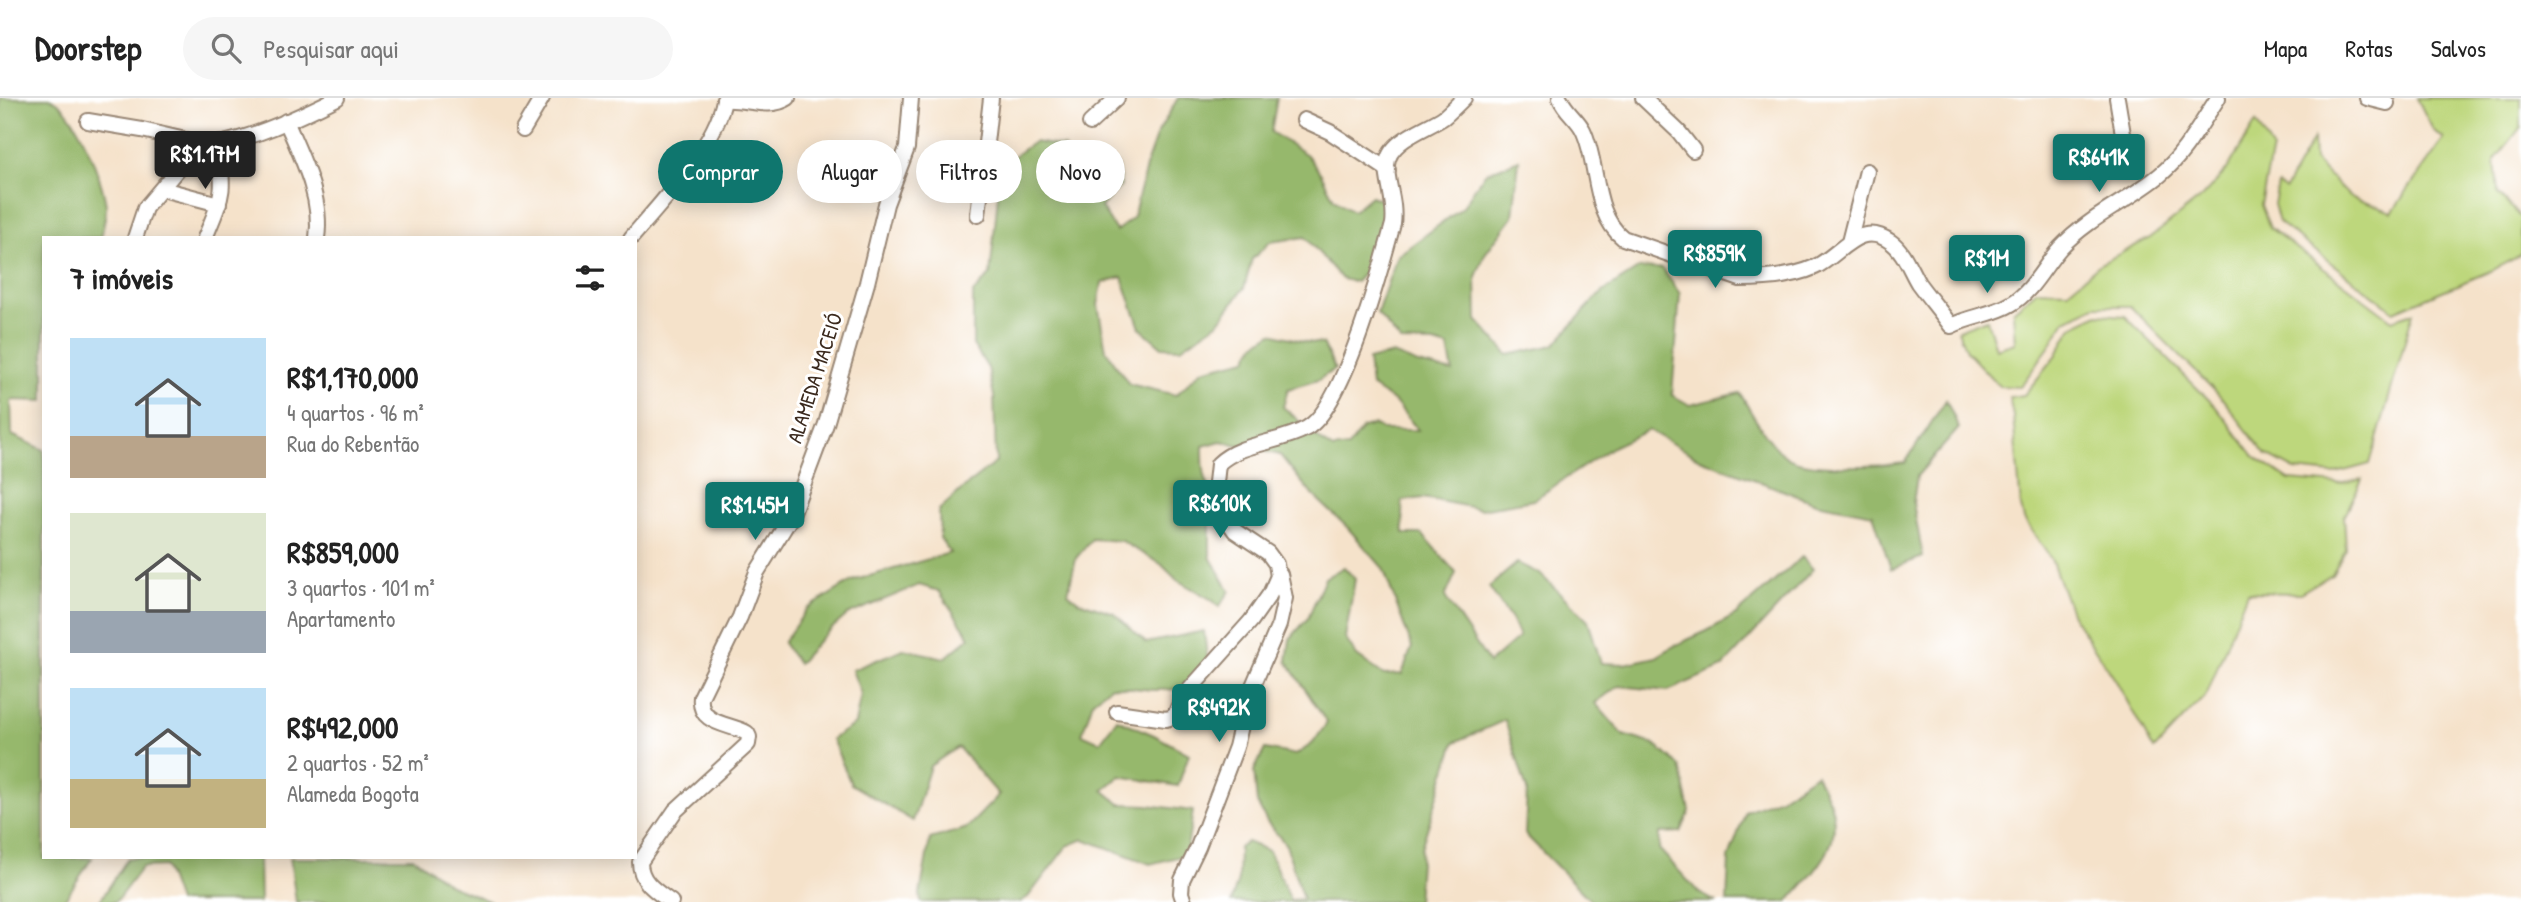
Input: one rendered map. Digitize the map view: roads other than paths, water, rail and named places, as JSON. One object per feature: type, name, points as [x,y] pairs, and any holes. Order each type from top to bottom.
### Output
[{"type":"street","points":[[523,130],[542,98]]},
{"type":"street","points":[[633,236],[704,147],[714,130],[723,99],[774,104],[788,98]]},
{"type":"street","name":"ALAMEDA MACEIÓ","points":[[671,902],[647,883],[640,862],[675,811],[748,744],[747,733],[707,718],[702,710],[701,697],[740,617],[757,572],[791,517],[826,424],[867,283],[886,204],[906,148],[911,98]]},
{"type":"street","points":[[978,215],[990,98]]},
{"type":"street","points":[[1090,123],[1117,98]]},
{"type":"street","points":[[1184,902],[1181,893],[1182,880],[1226,775],[1241,732],[1247,700],[1279,625],[1285,598],[1278,570],[1268,553],[1235,530],[1215,503],[1214,486],[1218,464],[1233,454],[1308,428],[1328,407],[1346,369],[1393,224],[1394,202],[1388,156],[1398,144],[1444,117],[1464,98]]},
{"type":"street","points":[[1560,98],[1582,128],[1606,216],[1623,238],[1740,279],[1760,279],[1805,271],[1826,261],[1849,242],[1867,235],[1884,239],[1892,243],[1951,326],[2000,310],[2025,294],[2061,247],[2081,229],[2160,175],[2172,163],[2194,136],[2218,98]]},
{"type":"street","points":[[1643,98],[1679,132],[1693,150]]},
{"type":"street","points":[[2118,98],[2125,146]]},
{"type":"street","points":[[2367,98],[2387,103]]},
{"type":"street","points":[[136,236],[145,208],[193,152],[212,144],[253,134],[334,100]]},
{"type":"street","points":[[1304,120],[1330,132],[1388,170]]},
{"type":"street","points":[[88,121],[212,144]]},
{"type":"street","points":[[286,121],[316,202],[317,236]]},
{"type":"street","points":[[206,236],[222,194],[223,174],[212,144]]},
{"type":"street","points":[[1849,242],[1867,171]]},
{"type":"street","points":[[162,189],[219,204]]},
{"type":"street","points":[[1117,712],[1166,719],[1174,717],[1183,697],[1251,621],[1276,585],[1278,570]]}]
